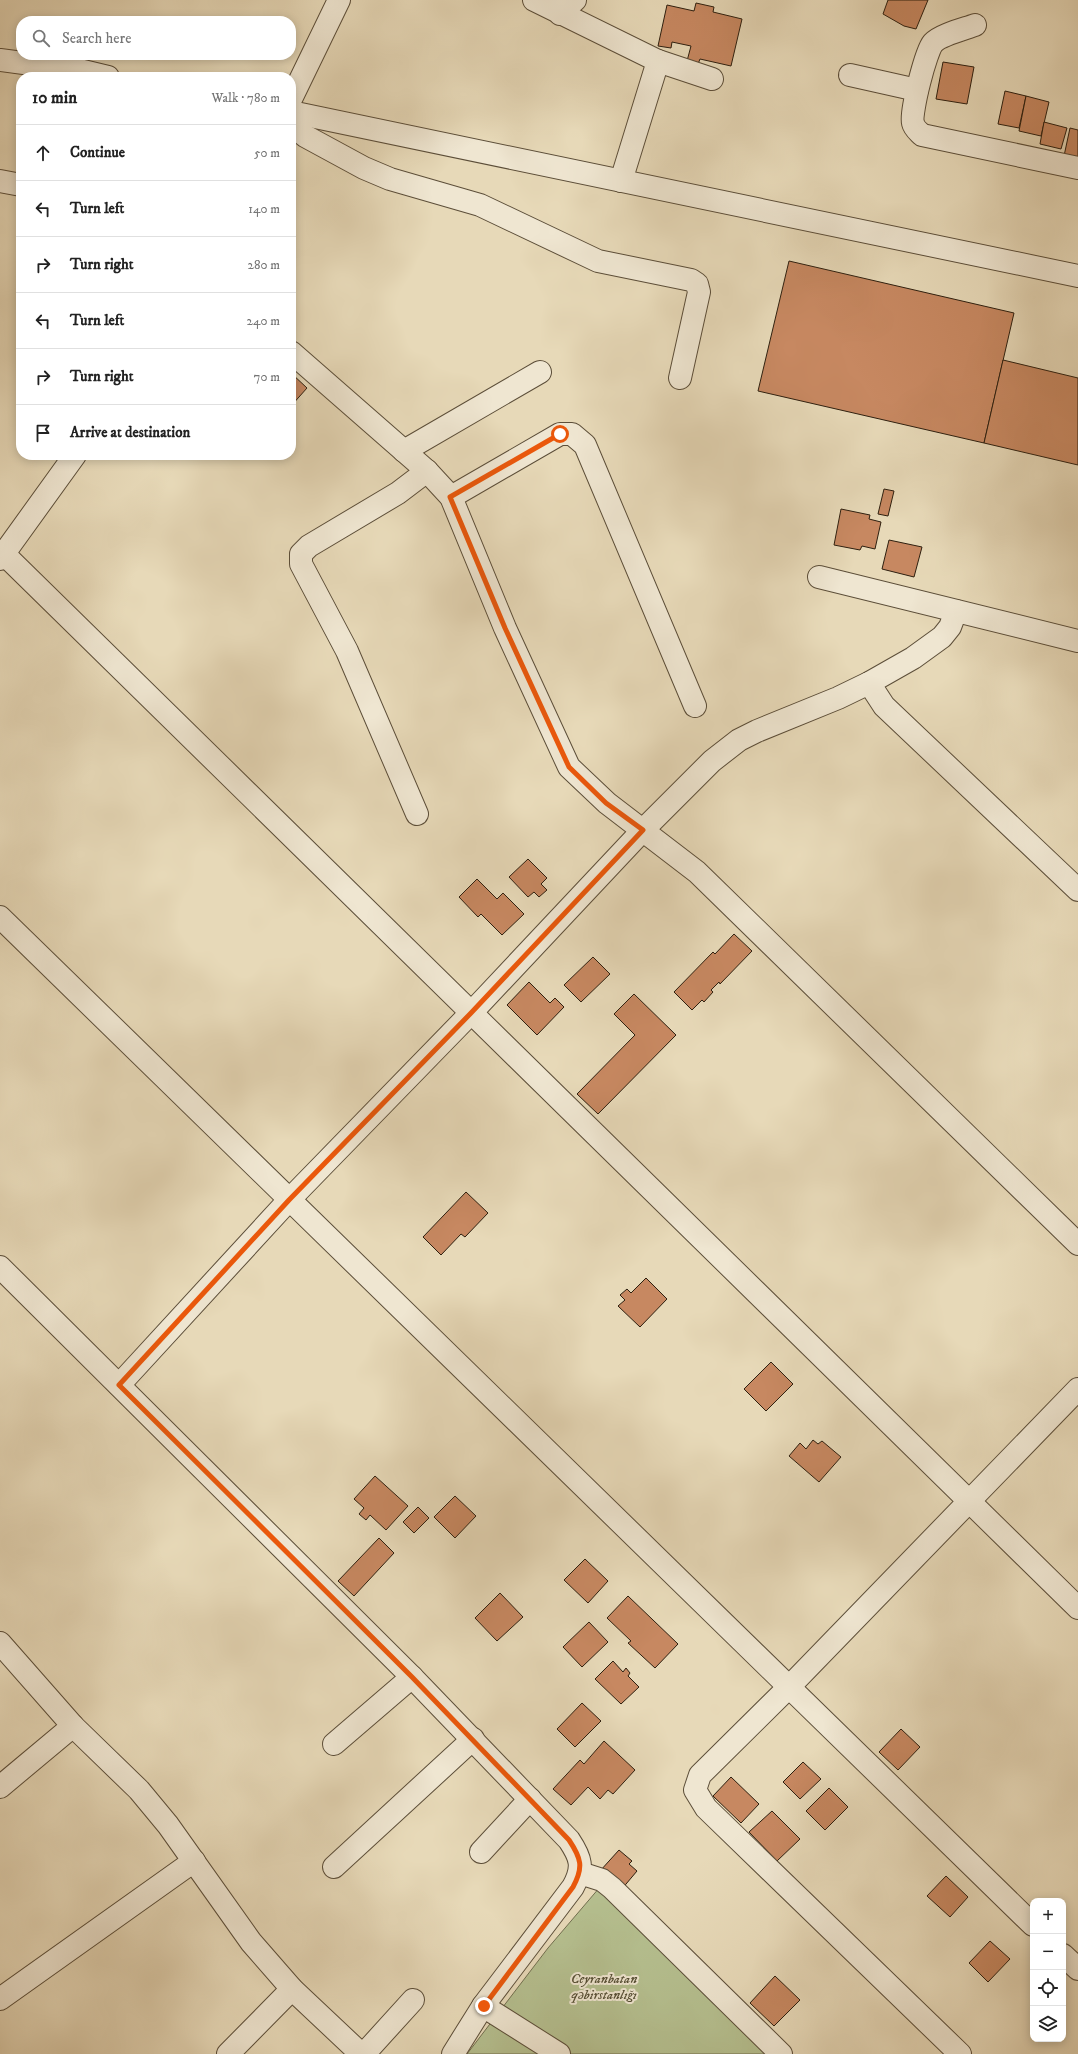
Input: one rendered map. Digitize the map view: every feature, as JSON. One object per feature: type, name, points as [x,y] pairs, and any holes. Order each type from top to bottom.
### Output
[{"type":"street","points":[[296,89],[339,0]]},
{"type":"street","points":[[534,0],[568,7],[658,61],[712,79]]},
{"type":"street","points":[[975,24],[941,38],[933,43],[929,50],[917,90],[912,121],[914,128],[922,135],[1078,168]]},
{"type":"street","points":[[0,60],[87,72]]},
{"type":"street","points":[[621,181],[658,61]]},
{"type":"street","points":[[850,75],[917,90]]},
{"type":"street","points":[[296,113],[1078,276]]},
{"type":"street","points":[[296,129],[305,136],[364,168],[390,179],[470,201],[598,261],[691,280],[697,284],[699,292],[680,378]]},
{"type":"street","points":[[0,181],[16,185]]},
{"type":"street","points":[[296,356],[427,471],[450,497],[505,628],[569,767],[606,803],[697,872],[1078,1244]]},
{"type":"street","points":[[404,451],[540,372]]},
{"type":"street","points":[[450,497],[560,434],[572,434],[585,445],[695,706]]},
{"type":"street","points":[[71,460],[2,556],[1078,1608]]},
{"type":"street","points":[[417,814],[347,651],[302,564],[300,554],[309,546],[398,493],[427,471]]},
{"type":"street","points":[[819,577],[1078,641]]},
{"type":"street","points":[[119,1385],[289,1200],[471,1013],[643,830],[712,761],[739,740],[869,683],[928,649],[942,637],[950,627],[956,611]]},
{"type":"street","points":[[869,683],[884,706],[1078,890]]},
{"type":"street","points":[[0,917],[1030,1923]]},
{"type":"street","points":[[0,1267],[412,1677],[569,1840],[577,1852],[580,1873],[573,1887],[484,2006],[453,2054]]},
{"type":"street","points":[[960,2054],[706,1808],[695,1790],[700,1775],[971,1502],[1078,1389]]},
{"type":"street","points":[[0,1643],[74,1726],[139,1790],[168,1825],[251,1942],[292,1989],[362,2054],[413,2000]]},
{"type":"street","points":[[334,1744],[412,1677]]},
{"type":"street","points":[[0,1786],[74,1726]]},
{"type":"street","points":[[334,1868],[473,1739]]},
{"type":"street","points":[[480,1852],[530,1799]]},
{"type":"street","points":[[0,1999],[194,1861]]},
{"type":"street","points":[[580,1873],[602,1880],[612,1888],[781,2054]]},
{"type":"street","points":[[1066,1958],[1078,1969]]},
{"type":"street","points":[[228,2054],[292,1989]]},
{"type":"street","points":[[484,2006],[559,2054]]},
{"type":"green space","name":"Ceyranbatan qəbirstanlığı","points":[[600,1887],[771,2054],[467,2054],[548,1948]]},
{"type":"building","points":[[888,0],[928,0],[916,29],[904,26],[883,14]]},
{"type":"building","points":[[696,3],[714,7],[713,12],[742,19],[731,66],[700,59],[698,64],[687,61],[691,46],[672,42],[671,48],[658,46],[667,5],[694,11]]},
{"type":"building","points":[[943,62],[974,67],[967,104],[936,99]]},
{"type":"building","points":[[1005,91],[1026,96],[1019,128],[998,124]]},
{"type":"building","points":[[1026,96],[1049,102],[1041,136],[1019,131]]},
{"type":"building","points":[[1044,122],[1067,128],[1061,149],[1040,144]]},
{"type":"building","points":[[1070,128],[1078,130],[1078,159],[1064,156]]},
{"type":"building","points":[[789,261],[1014,313],[984,443],[758,391]]},
{"type":"building","points":[[1003,360],[1078,378],[1078,465],[984,443]]},
{"type":"building","points":[[296,378],[307,388],[296,400]]},
{"type":"building","points":[[884,489],[894,491],[888,516],[878,514]]},
{"type":"building","points":[[841,509],[870,515],[869,519],[881,522],[875,549],[862,546],[860,550],[834,545]]},
{"type":"building","points":[[889,540],[922,547],[914,577],[882,569]]},
{"type":"building","points":[[528,859],[547,878],[541,884],[547,890],[539,897],[534,892],[528,897],[509,877]]},
{"type":"building","points":[[477,879],[497,899],[503,893],[524,914],[502,935],[481,914],[478,917],[459,897]]},
{"type":"building","points":[[734,934],[752,951],[720,984],[719,982],[711,990],[713,992],[704,1002],[702,1000],[692,1010],[674,992],[713,952],[715,954]]},
{"type":"building","points":[[593,957],[610,974],[581,1002],[564,985]]},
{"type":"building","points":[[529,982],[550,1003],[555,998],[564,1007],[537,1035],[507,1005]]},
{"type":"building","points":[[634,994],[676,1035],[598,1114],[577,1094],[635,1035],[614,1014]]},
{"type":"building","points":[[466,1192],[488,1213],[465,1237],[461,1234],[441,1255],[423,1237]]},
{"type":"building","points":[[646,1278],[667,1299],[640,1327],[618,1306],[625,1300],[620,1295],[627,1289],[631,1293]]},
{"type":"building","points":[[771,1362],[793,1384],[766,1411],[744,1389]]},
{"type":"building","points":[[813,1440],[818,1444],[822,1441],[841,1457],[819,1482],[789,1456],[800,1443],[806,1449]]},
{"type":"building","points":[[375,1476],[408,1506],[386,1530],[370,1515],[366,1520],[359,1514],[364,1508],[354,1499]]},
{"type":"building","points":[[455,1496],[476,1516],[455,1538],[434,1517]]},
{"type":"building","points":[[418,1507],[429,1518],[414,1533],[403,1522]]},
{"type":"building","points":[[379,1538],[394,1553],[354,1596],[338,1581]]},
{"type":"building","points":[[585,1559],[608,1581],[588,1603],[564,1580]]},
{"type":"building","points":[[500,1593],[523,1617],[497,1641],[475,1618]]},
{"type":"building","points":[[628,1596],[678,1644],[655,1668],[628,1643],[631,1641],[607,1618]]},
{"type":"building","points":[[589,1622],[608,1642],[582,1667],[563,1647]]},
{"type":"building","points":[[613,1661],[623,1672],[626,1668],[630,1673],[628,1676],[639,1687],[621,1704],[595,1679]]},
{"type":"building","points":[[582,1703],[601,1721],[575,1747],[557,1729]]},
{"type":"building","points":[[901,1729],[920,1747],[898,1770],[879,1752]]},
{"type":"building","points":[[604,1741],[635,1770],[613,1794],[608,1790],[600,1799],[588,1787],[571,1805],[553,1789],[580,1760],[584,1764]]},
{"type":"building","points":[[803,1762],[821,1779],[800,1799],[783,1782]]},
{"type":"building","points":[[731,1777],[759,1804],[741,1823],[713,1796]]},
{"type":"building","points":[[829,1788],[848,1807],[825,1830],[806,1811]]},
{"type":"building","points":[[772,1811],[800,1839],[777,1861],[749,1832]]},
{"type":"building","points":[[619,1850],[632,1861],[629,1864],[637,1871],[621,1890],[600,1871]]},
{"type":"building","points":[[946,1876],[968,1897],[950,1917],[927,1896]]},
{"type":"building","points":[[990,1941],[1010,1959],[988,1982],[969,1963]]},
{"type":"building","points":[[775,1976],[800,2000],[774,2026],[750,2003]]},
{"type":"route","points":[[484,2006],[573,1887],[580,1873],[577,1852],[569,1840],[473,1739],[119,1385],[289,1200],[471,1013],[643,830],[606,803],[569,767],[505,628],[450,497],[560,434]]}]
